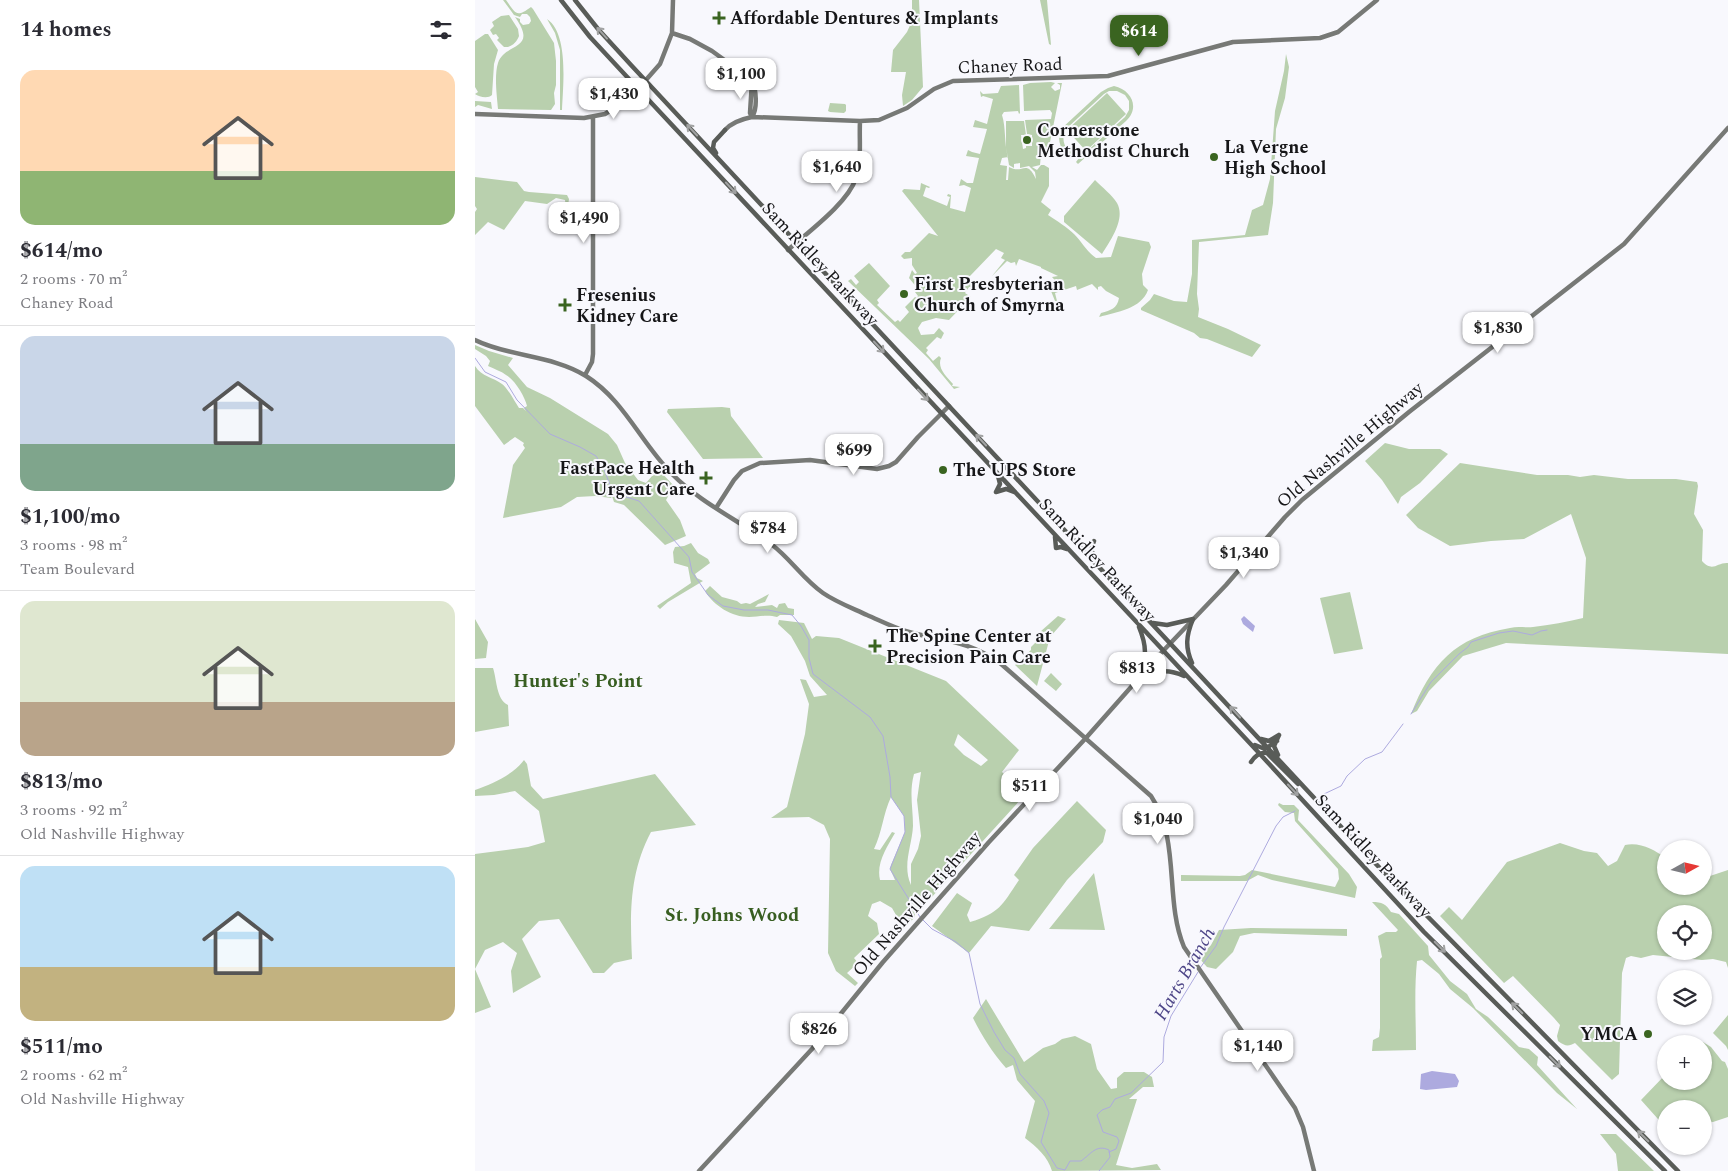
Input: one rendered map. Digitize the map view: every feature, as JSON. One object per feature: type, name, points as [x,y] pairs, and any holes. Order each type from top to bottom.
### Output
[{"type":"main road","name":"Sam Ridley Parkway","points":[[561,0],[590,37],[1266,760],[1424,932],[1665,1171]]},
{"type":"main road","name":"Sam Ridley Parkway","points":[[575,0],[597,29],[1306,788],[1428,917],[1678,1171]]},
{"type":"main road","points":[[725,130],[714,142],[713,148],[746,188]]},
{"type":"main road","points":[[996,473],[1000,484],[996,492],[1006,490],[1015,493]]},
{"type":"main road","points":[[1053,534],[1056,548],[1070,551]]},
{"type":"main road","points":[[1078,543],[1085,545],[1094,541],[1091,549],[1093,556],[1103,570]]},
{"type":"main road","points":[[1151,622],[1167,625],[1193,619]]},
{"type":"main road","points":[[1193,619],[1187,632],[1186,645],[1193,666]]},
{"type":"main road","points":[[1137,623],[1145,641],[1146,650],[1145,660],[1138,678]]},
{"type":"main road","points":[[1138,678],[1156,671],[1166,670],[1188,677]]},
{"type":"main road","points":[[1224,715],[1227,715],[1262,749],[1277,741]]},
{"type":"main road","points":[[1260,738],[1269,741],[1279,735],[1274,746],[1276,752],[1301,779],[1306,788]]},
{"type":"main road","points":[[1266,760],[1257,758],[1251,762],[1255,756],[1260,754],[1271,755],[1301,786],[1306,788]]},
{"type":"street","points":[[475,114],[593,117],[605,114],[646,81],[660,64],[673,33],[673,0]]},
{"type":"street","name":"Chaney Road","points":[[725,130],[729,125],[752,117],[879,120],[907,108],[934,89],[953,81],[1108,76],[1216,45],[1233,42],[1307,39],[1330,35],[1350,24],[1377,0]]},
{"type":"street","points":[[673,33],[712,51],[752,80],[750,113],[752,117]]},
{"type":"street","points":[[585,375],[592,362],[593,354],[593,117]]},
{"type":"street","points":[[788,250],[844,200],[853,185],[858,168],[860,121]]},
{"type":"street","name":"Old Nashville Highway","points":[[699,1171],[812,1049],[847,1004],[989,842],[1085,739],[1138,678],[1226,585],[1285,517],[1302,500],[1419,404],[1624,244],[1728,128]]},
{"type":"street","points":[[475,340],[502,351],[558,364],[585,375],[601,387],[619,405],[671,473],[698,497],[773,545],[812,584],[831,598],[897,628],[955,641],[987,654],[1001,663],[1151,796],[1158,806],[1165,829],[1177,930],[1184,947],[1295,1108],[1303,1127],[1314,1171]]},
{"type":"street","points":[[716,508],[733,480],[742,472],[760,462],[811,460],[877,469],[889,466],[896,462],[949,406]]},
{"type":"green space","points":[[503,0],[506,0],[517,13],[522,13],[531,7],[554,43],[556,85],[554,93],[555,104],[551,110],[498,109],[496,80],[498,63],[502,56],[522,41],[523,36],[515,17],[520,19],[523,25],[529,24],[531,21],[527,14],[522,14],[520,17],[514,15]]},
{"type":"green space","points":[[912,0],[919,0],[923,87],[912,100],[903,106],[902,95],[906,72],[891,72],[893,50],[907,32],[912,21]]},
{"type":"green space","points":[[1040,0],[1047,0],[1051,45],[1049,44]]},
{"type":"green space","points":[[509,15],[518,29],[519,36],[509,47],[504,47],[497,40],[499,38],[496,34],[493,35],[490,30],[494,26],[492,22],[501,16]]},
{"type":"green space","points":[[547,19],[554,26],[562,48],[562,110],[560,110],[560,50],[555,33]]},
{"type":"green space","points":[[488,34],[498,50],[494,64],[492,95],[481,97],[475,94],[478,92],[475,87],[475,41]]},
{"type":"green space","points":[[1286,54],[1289,67],[1285,98],[1276,129],[1273,203],[1268,235],[1199,242],[1198,317],[1261,345],[1252,357],[1200,338],[1194,333],[1141,310],[1141,308],[1154,294],[1174,301],[1187,302],[1192,274],[1192,240],[1245,235],[1252,210],[1263,205],[1270,179],[1275,111]]},
{"type":"green space","points":[[1051,82],[1055,83],[1051,87],[1055,91],[1060,89],[1060,85],[1057,83],[1062,83],[1049,147],[1041,154],[1040,165],[1032,167],[1037,170],[1041,165],[1044,165],[1049,168],[1049,186],[1041,202],[1051,210],[1048,215],[1071,231],[1096,258],[1111,257],[1118,236],[1149,242],[1151,247],[1142,274],[1143,285],[1148,290],[1140,302],[1134,306],[1099,317],[1101,313],[1115,307],[1119,298],[1101,286],[1098,287],[1098,290],[1092,284],[1077,290],[1076,286],[1055,293],[1057,301],[1055,301],[1051,291],[1060,286],[1052,277],[1058,276],[1019,259],[1016,266],[1015,262],[1007,261],[992,276],[1005,260],[1001,258],[1004,253],[996,249],[970,276],[970,279],[975,284],[974,287],[969,287],[965,293],[971,297],[949,320],[936,318],[922,322],[918,328],[921,335],[934,334],[939,328],[944,333],[941,339],[937,337],[926,348],[928,350],[926,353],[933,361],[939,356],[941,358],[941,369],[953,384],[952,386],[960,387],[954,389],[929,359],[848,281],[851,279],[856,285],[859,282],[854,276],[869,263],[890,286],[877,300],[879,303],[877,305],[895,322],[898,320],[900,322],[909,312],[905,307],[918,296],[915,292],[918,289],[909,278],[912,270],[915,274],[917,273],[912,265],[912,258],[904,259],[901,256],[905,252],[910,252],[929,233],[938,236],[902,191],[904,189],[920,190],[921,183],[930,187],[926,187],[923,196],[947,206],[950,197],[947,196],[948,194],[951,195],[950,208],[965,212],[971,188],[964,185],[959,186],[961,179],[967,183],[973,183],[979,158],[966,156],[968,150],[980,154],[987,129],[973,127],[975,120],[987,124],[993,99],[981,97],[980,91],[983,94],[998,93],[1001,86],[1019,85],[1020,113],[1018,111],[1004,112],[1002,115],[1006,147],[1006,121],[1024,121],[1026,135],[1021,135],[1023,149],[1026,146],[1032,146],[1032,135],[1027,134],[1025,120],[1051,119],[1052,113],[1050,110],[1024,111],[1023,85]],"holes":[[[1008,157],[1009,165],[1014,168],[1014,164],[1020,163],[1020,168],[1029,166],[1035,172],[1036,179],[1030,169],[1014,169],[1009,167],[1008,180],[1006,180],[1007,166],[1000,165],[1002,158]]]},
{"type":"green space","points":[[1114,86],[1125,91],[1132,100],[1133,111],[1126,121],[1078,164],[1076,162],[1079,158],[1069,155],[1062,148],[1059,134],[1061,129],[1101,92]],"holes":[[[1109,91],[1117,91],[1125,95],[1129,101],[1129,110],[1125,117],[1086,152],[1075,153],[1067,148],[1063,140],[1066,129],[1104,94]]]},
{"type":"green space","points":[[1107,93],[1126,114],[1086,151],[1067,130]]},
{"type":"green space","points":[[475,101],[491,102],[492,109],[478,105],[475,107]]},
{"type":"green space","points":[[830,103],[845,104],[846,111],[844,113],[828,111]]},
{"type":"green space","points":[[475,177],[517,182],[524,191],[529,192],[567,195],[569,199],[568,206],[585,208],[587,211],[566,209],[565,200],[556,198],[547,204],[525,201],[504,230],[488,222],[475,235],[475,212],[477,209],[475,206]]},
{"type":"green space","points":[[1095,180],[1117,203],[1120,216],[1116,230],[1102,254],[1064,222],[1064,216]]},
{"type":"green space","points":[[475,345],[513,358],[508,365],[527,387],[550,398],[608,434],[617,445],[625,463],[638,480],[646,483],[658,469],[674,486],[666,500],[680,520],[686,536],[665,545],[624,505],[614,502],[612,496],[611,498],[595,496],[577,497],[561,507],[503,518],[513,465],[525,448],[524,443],[515,437],[504,445],[475,406],[475,366],[484,375],[504,386],[519,408],[523,408],[526,411],[524,408],[527,406],[522,394],[513,381],[502,372],[488,366],[490,361],[475,349]]},
{"type":"green space","points":[[730,408],[731,416],[763,458],[703,459],[667,412],[668,409]]},
{"type":"green space","points":[[1385,443],[1409,449],[1440,449],[1448,454],[1420,483],[1401,497],[1398,504],[1382,480],[1365,461]]},
{"type":"green space","points":[[1460,463],[1537,475],[1580,477],[1594,475],[1628,479],[1676,479],[1697,482],[1694,514],[1703,530],[1702,561],[1712,567],[1728,563],[1728,654],[1506,643],[1463,656],[1429,691],[1417,711],[1411,714],[1427,681],[1437,667],[1447,656],[1474,638],[1513,627],[1546,625],[1583,618],[1586,558],[1571,514],[1524,539],[1450,546],[1418,528],[1406,515]]},
{"type":"green space","points":[[691,543],[698,553],[708,559],[710,563],[695,574],[697,578],[703,581],[668,602],[660,609],[657,606],[691,583],[688,567],[674,563],[673,552],[675,547]]},
{"type":"green space","points":[[710,586],[722,597],[741,604],[750,604],[769,594],[765,602],[755,607],[772,605],[777,608],[779,604],[785,603],[788,608],[794,609],[794,615],[749,617],[730,613],[718,606],[705,591]]},
{"type":"green space","points":[[1350,592],[1363,649],[1334,654],[1320,598]]},
{"type":"green space","points":[[1058,616],[1066,619],[1050,637],[1037,686],[1015,665],[1031,650],[1031,647],[1038,640],[1040,632]]},
{"type":"green space","points":[[475,619],[488,642],[486,658],[475,659]]},
{"type":"green space","points":[[779,620],[804,623],[812,639],[816,636],[839,638],[946,681],[1019,750],[1002,772],[1015,784],[1029,791],[1021,797],[920,910],[916,913],[915,911],[915,917],[904,929],[892,908],[880,901],[872,904],[868,916],[877,923],[879,934],[854,958],[858,963],[847,973],[858,983],[855,986],[836,971],[828,953],[830,839],[824,825],[809,817],[771,818],[787,807],[805,734],[809,704],[800,679],[806,680],[814,697],[827,695],[810,676],[805,661],[791,636],[778,624]],"holes":[[[958,734],[988,760],[981,766],[964,755],[954,745]],[[921,772],[917,800],[921,836],[918,849],[911,864],[911,885],[908,878],[907,863],[913,826],[911,794],[914,774]],[[891,797],[904,816],[905,832],[890,869],[895,880],[880,880],[881,861],[895,833],[892,832],[880,850],[874,849]]]},
{"type":"green space","points":[[475,668],[493,668],[499,694],[508,705],[509,726],[475,732]]},
{"type":"green space","points":[[1051,673],[1062,684],[1056,691],[1044,681]]},
{"type":"green space","points":[[524,760],[527,764],[531,786],[543,799],[655,774],[696,825],[651,832],[638,863],[635,879],[631,910],[632,959],[614,963],[604,973],[593,973],[559,919],[539,921],[522,939],[541,977],[513,993],[511,971],[517,953],[503,942],[485,950],[475,969],[475,854],[528,847],[545,842],[539,811],[515,791],[475,796],[475,790],[508,775]]},
{"type":"green space","points":[[1077,801],[1106,830],[1103,842],[1067,880],[1029,931],[991,926],[969,953],[932,926],[957,893],[972,903],[967,915],[970,922],[988,915],[999,907],[1019,880],[1014,875],[1033,848]]},
{"type":"green space","points":[[1279,803],[1294,805],[1299,810],[1298,820],[1349,874],[1357,887],[1355,898],[1272,880],[1258,875],[1247,881],[1181,881],[1181,875],[1240,876],[1252,870],[1335,887],[1339,879],[1338,869],[1295,821],[1294,813],[1285,812],[1278,805]]},
{"type":"green space","points":[[1560,843],[1597,853],[1608,866],[1617,861],[1625,845],[1631,844],[1647,847],[1657,852],[1657,895],[1713,895],[1713,875],[1728,870],[1728,968],[1726,962],[1712,959],[1712,905],[1657,905],[1657,955],[1641,958],[1631,956],[1626,958],[1622,973],[1619,1074],[1612,1080],[1575,1043],[1567,1045],[1558,1041],[1557,1036],[1560,1025],[1554,1018],[1513,976],[1504,983],[1440,916],[1449,907],[1462,920],[1507,862]]},
{"type":"green space","points":[[1094,873],[1105,930],[1049,929]]},
{"type":"green space","points":[[1372,902],[1383,904],[1391,912],[1399,914],[1428,946],[1429,955],[1450,981],[1467,994],[1476,1009],[1488,1017],[1519,1047],[1529,1049],[1538,1057],[1537,1065],[1577,1109],[1557,1093],[1473,1008],[1450,989],[1439,974],[1422,960],[1417,961],[1416,972],[1416,1050],[1372,1051],[1373,1040],[1379,1037],[1380,1028],[1380,959],[1382,957],[1378,936],[1386,932],[1396,932],[1398,930]]},
{"type":"green space","points":[[1251,928],[1347,929],[1347,936],[1254,933],[1240,936],[1233,952],[1216,969],[1207,967],[1199,958],[1211,945],[1219,930]]},
{"type":"green space","points":[[475,969],[491,1007],[475,1013]]},
{"type":"green space","points":[[986,999],[1024,1062],[1043,1048],[1055,1044],[1062,1039],[1075,1036],[1091,1044],[1097,1069],[1111,1089],[1117,1088],[1117,1078],[1124,1072],[1144,1072],[1152,1077],[1154,1087],[1143,1087],[1129,1099],[1137,1099],[1116,1165],[1132,1168],[1157,1164],[1161,1170],[1052,1171],[1048,1161],[1025,1138],[1035,1101],[1017,1080],[1013,1065],[1006,1068],[996,1056],[973,1018]]},
{"type":"green space","points":[[1728,1015],[1728,1050],[1713,1033]]},
{"type":"green space","points":[[1712,1048],[1725,1062],[1728,1069],[1728,1117],[1712,1122],[1712,1100],[1657,1100],[1657,1118],[1641,1100],[1657,1083],[1657,1090],[1712,1090]]},
{"type":"green space","points":[[1600,1134],[1616,1134],[1654,1171],[1618,1171],[1616,1154]]},
{"type":"water","points":[[1244,616],[1255,626],[1253,632],[1243,624],[1241,619]]},
{"type":"water","points":[[1432,1071],[1455,1074],[1459,1081],[1457,1087],[1420,1089],[1421,1074]]},
{"type":"waterway","points":[[475,358],[485,372],[506,382],[517,400],[550,434],[596,456],[604,469],[610,485],[623,496],[639,501],[689,557],[692,572],[708,595],[723,606],[744,610],[768,610],[792,615],[801,626],[809,640],[809,658],[813,674],[870,717],[883,736],[890,777],[891,797],[904,816],[905,832],[890,869],[920,917]]},
{"type":"waterway","name":"Harts Branch","points":[[1411,714],[1431,682],[1471,642],[1499,633],[1513,631],[1532,635],[1547,630]]},
{"type":"waterway","name":"Harts Branch","points":[[1324,794],[1341,786],[1347,776],[1365,759],[1382,752],[1403,724]]},
{"type":"waterway","name":"Harts Branch","points":[[1200,968],[1216,946],[1276,826],[1283,817],[1295,811]]},
{"type":"waterway","points":[[922,919],[932,929],[956,942],[969,953],[980,1004],[1005,1050],[1014,1058],[1020,1074],[1044,1101],[1049,1113],[1041,1142],[1057,1168],[1065,1170],[1070,1161],[1081,1161],[1097,1149],[1104,1148],[1109,1150],[1110,1157],[1099,1171]]},
{"type":"waterway","name":"Harts Branch","points":[[1109,1152],[1116,1149],[1119,1141],[1117,1137],[1103,1132],[1097,1115],[1102,1110],[1110,1107],[1115,1099],[1131,1093],[1163,1062],[1164,1037],[1171,1016],[1198,972]]},
{"type":"place","name":"Affordable Dentures & Implants","points":[[719,18]]},
{"type":"place","name":"Cornerstone Methodist Church","points":[[1027,140]]},
{"type":"place","name":"La Vergne High School","points":[[1214,157]]},
{"type":"place","name":"First Presbyterian Church of Smyrna","points":[[904,294]]},
{"type":"place","name":"Fresenius Kidney Care","points":[[565,305]]},
{"type":"place","name":"The UPS Store","points":[[943,470]]},
{"type":"place","name":"FastPace Health Urgent Care","points":[[706,478]]},
{"type":"place","name":"The Spine Center at Precision Pain Care","points":[[875,646]]},
{"type":"place","name":"YMCA","points":[[1648,1034]]},
{"type":"district","name":"Hunter's Point","points":[[578,681]]},
{"type":"district","name":"St. Johns Wood","points":[[732,915]]}]
